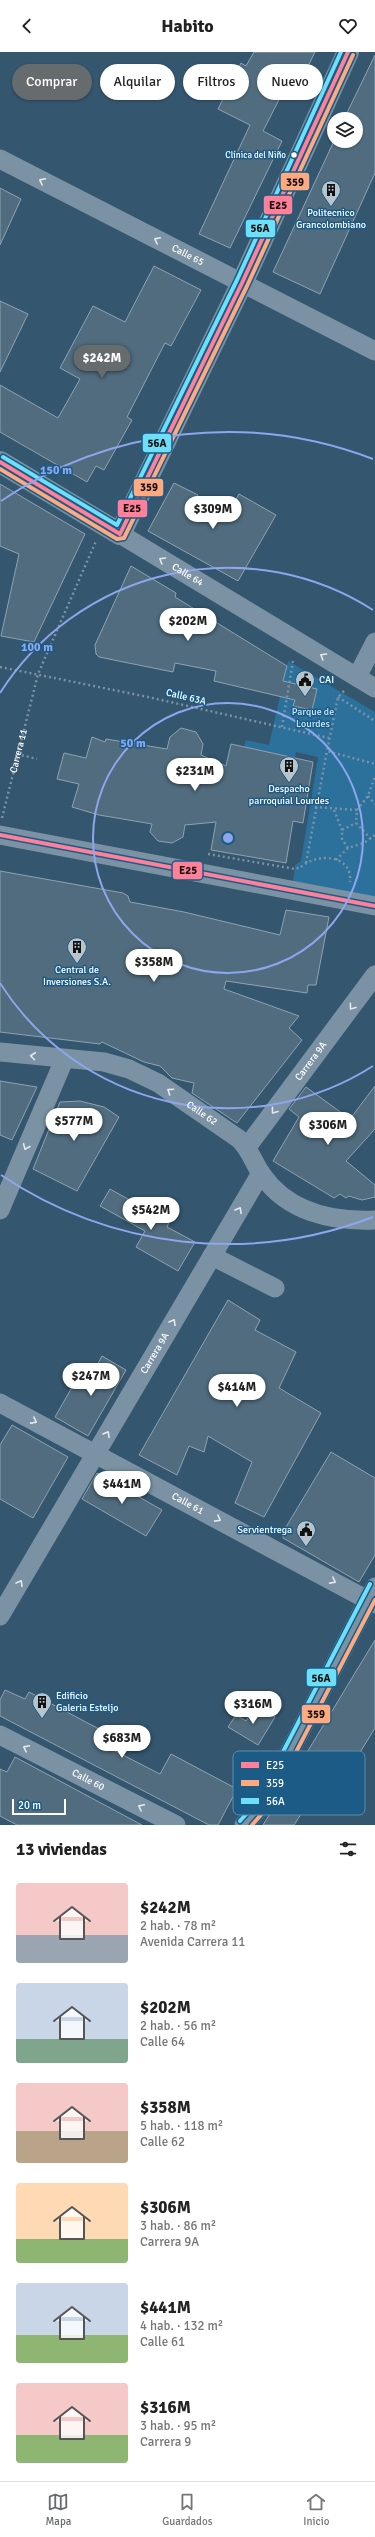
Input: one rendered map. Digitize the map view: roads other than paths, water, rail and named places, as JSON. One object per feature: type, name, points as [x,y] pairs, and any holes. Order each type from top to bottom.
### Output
[{"type":"main road","points":[[112,529],[242,283],[348,52]]},
{"type":"main road","name":"Calle 64","points":[[0,462],[112,529]]},
{"type":"street","name":"Calle 65","points":[[0,159],[375,351]]},
{"type":"street","name":"Calle 64","points":[[112,529],[375,688]]},
{"type":"street","points":[[357,676],[375,642]]},
{"type":"street","points":[[1,829],[375,906]]},
{"type":"street","name":"Carrera 9A","points":[[247,1147],[375,975]]},
{"type":"street","name":"Calle 62","points":[[0,1052],[64,1060],[104,1062],[129,1069],[152,1080],[228,1130],[247,1147],[261,1173],[273,1189],[304,1209],[339,1219],[373,1219]]},
{"type":"street","points":[[0,1210],[64,1060]]},
{"type":"street","name":"Carrera 9A","points":[[0,1616],[261,1173]]},
{"type":"street","points":[[212,1256],[275,1288]]},
{"type":"street","name":"Calle 61","points":[[0,1403],[372,1597]]},
{"type":"street","points":[[291,1751],[372,1597]]},
{"type":"street","name":"Calle 60","points":[[0,1735],[176,1825]]},
{"type":"street","points":[[244,1825],[253,1815]]},
{"type":"place","name":"Clínica del Niño","points":[[294,155]]},
{"type":"place","name":"Politecnico Grancolombiano","points":[[331,207]]},
{"type":"place","name":"CAI","points":[[305,697]]},
{"type":"place","name":"Despacho parroquial Lourdes","points":[[289,783]]},
{"type":"place","name":"Central de Inversiones S.A.","points":[[77,964]]},
{"type":"place","name":"Servientrega","points":[[306,1547]]},
{"type":"place","name":"Edificio Galeria Esteljo","points":[[42,1719]]},
{"type":"park label","name":"Parque de Lourdes","points":[[313,718]]}]
